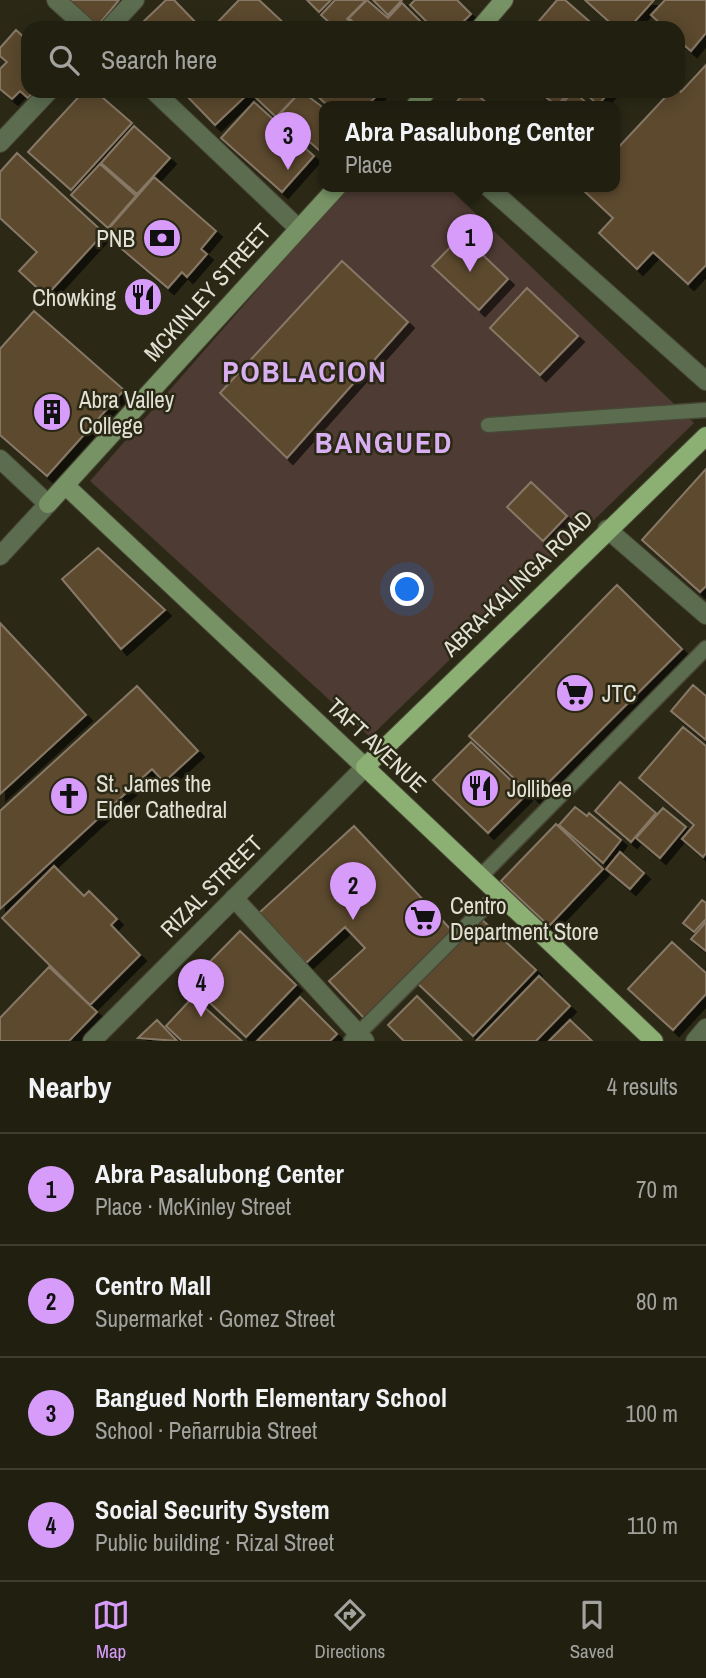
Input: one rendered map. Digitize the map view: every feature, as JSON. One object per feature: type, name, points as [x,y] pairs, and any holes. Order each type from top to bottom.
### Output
[{"type":"main road","name":"ABRA-KALINGA ROAD","points":[[365,766],[706,436]]},
{"type":"main road","name":"TAFT AVENUE","points":[[365,766],[654,1041]]},
{"type":"street","points":[[56,0],[79,21]]},
{"type":"street","points":[[116,21],[135,0]]},
{"type":"street","points":[[486,21],[504,0]]},
{"type":"street","points":[[0,143],[42,98]]},
{"type":"street","points":[[161,98],[299,228]]},
{"type":"street","name":"MCKINLEY STREET","points":[[0,556],[332,192]]},
{"type":"street","points":[[494,192],[706,381]]},
{"type":"street","points":[[0,459],[48,504]]},
{"type":"street","name":"TAFT AVENUE","points":[[66,485],[365,766]]},
{"type":"street","points":[[607,529],[706,615]]},
{"type":"street","name":"RIZAL STREET","points":[[92,1041],[365,766]]},
{"type":"street","points":[[234,898],[358,1039]]},
{"type":"street","points":[[695,1041],[706,1028]]},
{"type":"lane","points":[[488,425],[706,410]]},
{"type":"lane","points":[[480,877],[706,648]]},
{"type":"lane","points":[[358,1039],[498,894]]},
{"type":"shaded area","points":[[343,192],[453,192],[694,423],[370,737],[90,481]]},
{"type":"building","points":[[65,0],[119,0],[102,21],[88,21]]},
{"type":"building","points":[[166,0],[174,0],[194,21],[144,21]]},
{"type":"building","points":[[239,0],[259,0],[282,21],[219,21]]},
{"type":"building","points":[[307,0],[331,0],[319,12]]},
{"type":"building","points":[[335,0],[366,0],[347,19],[350,21],[328,21],[321,15]]},
{"type":"building","points":[[367,0],[388,18],[402,3],[420,21],[352,21],[349,18]]},
{"type":"building","points":[[373,0],[402,0],[388,15]]},
{"type":"building","points":[[415,0],[457,0],[471,14],[464,21],[426,21],[410,5]]},
{"type":"building","points":[[557,0],[565,0],[589,21],[539,21]]},
{"type":"building","points":[[585,0],[654,0],[635,21],[608,21]]},
{"type":"building","points":[[665,0],[706,0],[706,33],[691,51],[685,46],[685,21],[657,21],[651,15]]},
{"type":"building","points":[[16,30],[21,35],[21,92],[12,99],[0,89],[0,69],[7,62],[0,56],[0,48]]},
{"type":"building","points":[[706,65],[706,265],[688,284],[653,252],[637,269],[599,233],[613,218],[585,192],[620,192],[620,146],[664,98],[685,98],[685,88]]},
{"type":"building","points":[[78,98],[103,98],[132,123],[71,190],[28,152]]},
{"type":"building","points":[[189,98],[244,98],[215,125]]},
{"type":"building","points":[[256,98],[294,98],[276,117]]},
{"type":"building","points":[[295,98],[310,98],[319,104],[319,150],[279,115]]},
{"type":"building","points":[[319,98],[374,98],[372,101],[323,101]]},
{"type":"building","points":[[460,98],[481,98],[484,101],[457,101]]},
{"type":"building","points":[[547,98],[564,98],[561,101],[551,101]]},
{"type":"building","points":[[567,98],[581,98],[584,101],[564,101]]},
{"type":"building","points":[[590,98],[604,98],[601,101]]},
{"type":"building","points":[[254,102],[314,156],[282,192],[221,138]]},
{"type":"building","points":[[134,126],[170,158],[137,194],[101,163]]},
{"type":"building","points":[[17,153],[104,233],[46,296],[19,271],[37,252],[0,218],[0,172]]},
{"type":"building","points":[[100,164],[136,196],[108,228],[71,195]]},
{"type":"building","points":[[154,177],[216,231],[201,249],[207,254],[187,277],[182,272],[168,288],[104,234]]},
{"type":"building","points":[[462,235],[508,279],[479,310],[432,266]]},
{"type":"building","points":[[342,261],[408,322],[287,458],[220,393]]},
{"type":"building","points":[[527,288],[578,336],[540,375],[490,328]]},
{"type":"building","name":"Abra Valley College","points":[[34,311],[124,390],[47,476],[0,435],[0,349]]},
{"type":"building","points":[[706,469],[706,586],[700,592],[642,540]]},
{"type":"building","points":[[531,482],[567,516],[543,541],[507,507]]},
{"type":"building","points":[[98,548],[165,610],[121,649],[62,579]]},
{"type":"building","name":"JTC","points":[[617,585],[682,649],[534,797],[469,736]]},
{"type":"building","points":[[0,623],[86,715],[0,794]]},
{"type":"building","points":[[693,685],[706,696],[706,740],[671,711]]},
{"type":"building","name":"St. James the Elder Cathedral","points":[[137,686],[198,751],[164,782],[152,769],[0,909],[0,811]]},
{"type":"building","points":[[683,727],[706,746],[706,853],[703,857],[682,839],[694,825],[639,778]]},
{"type":"building","name":"Jollibee","points":[[471,742],[526,795],[488,833],[433,780]]},
{"type":"building","points":[[620,782],[656,813],[631,842],[595,811]]},
{"type":"building","points":[[575,807],[587,816],[589,813],[621,840],[603,863],[559,825]]},
{"type":"building","points":[[663,808],[686,827],[660,858],[636,838]]},
{"type":"building","points":[[556,824],[603,869],[549,926],[501,881]]},
{"type":"building","points":[[354,826],[455,934],[364,1018],[329,981],[365,948],[345,927],[306,963],[259,913]]},
{"type":"building","points":[[620,852],[644,873],[630,889],[606,869]]},
{"type":"building","points":[[54,866],[84,896],[89,891],[117,919],[111,925],[140,955],[90,1005],[2,918]]},
{"type":"building","points":[[702,900],[706,903],[706,919],[694,932],[683,923]]},
{"type":"building","points":[[478,916],[536,970],[473,1036],[415,981]]},
{"type":"building","points":[[706,922],[706,951],[691,939]]},
{"type":"building","points":[[240,931],[296,985],[246,1037],[189,983]]},
{"type":"building","points":[[672,942],[706,973],[706,994],[673,1030],[628,989]]},
{"type":"building","points":[[49,967],[97,1012],[69,1041],[0,1041],[0,1018]]},
{"type":"building","points":[[539,976],[570,1006],[536,1041],[476,1041]]},
{"type":"building","points":[[417,996],[462,1041],[404,1041],[388,1025]]},
{"type":"building","points":[[193,997],[242,1041],[182,1041],[166,1026]]},
{"type":"building","points":[[300,997],[337,1034],[330,1041],[257,1041]]},
{"type":"building","points":[[157,1020],[177,1041],[138,1038]]},
{"type":"building","points":[[570,1020],[592,1041],[549,1041]]},
{"type":"place","name":"Bangued North Elementary School","points":[[288,170]]},
{"type":"place","name":"PNB","points":[[162,238]]},
{"type":"place","name":"Abra Pasalubong Center","points":[[470,272]]},
{"type":"place","name":"Chowking","points":[[143,297]]},
{"type":"place","name":"Abra Valley College","points":[[52,412]]},
{"type":"place","name":"JTC","points":[[575,693]]},
{"type":"place","name":"Jollibee","points":[[480,788]]},
{"type":"place","name":"St. James the Elder Cathedral","points":[[69,796]]},
{"type":"place","name":"Centro Department Store","points":[[423,918]]},
{"type":"place","name":"Centro Mall","points":[[353,920]]},
{"type":"place","name":"Social Security System","points":[[201,1017]]},
{"type":"district","name":"POBLACION","points":[[305,371]]},
{"type":"district","name":"BANGUED","points":[[384,442]]}]
